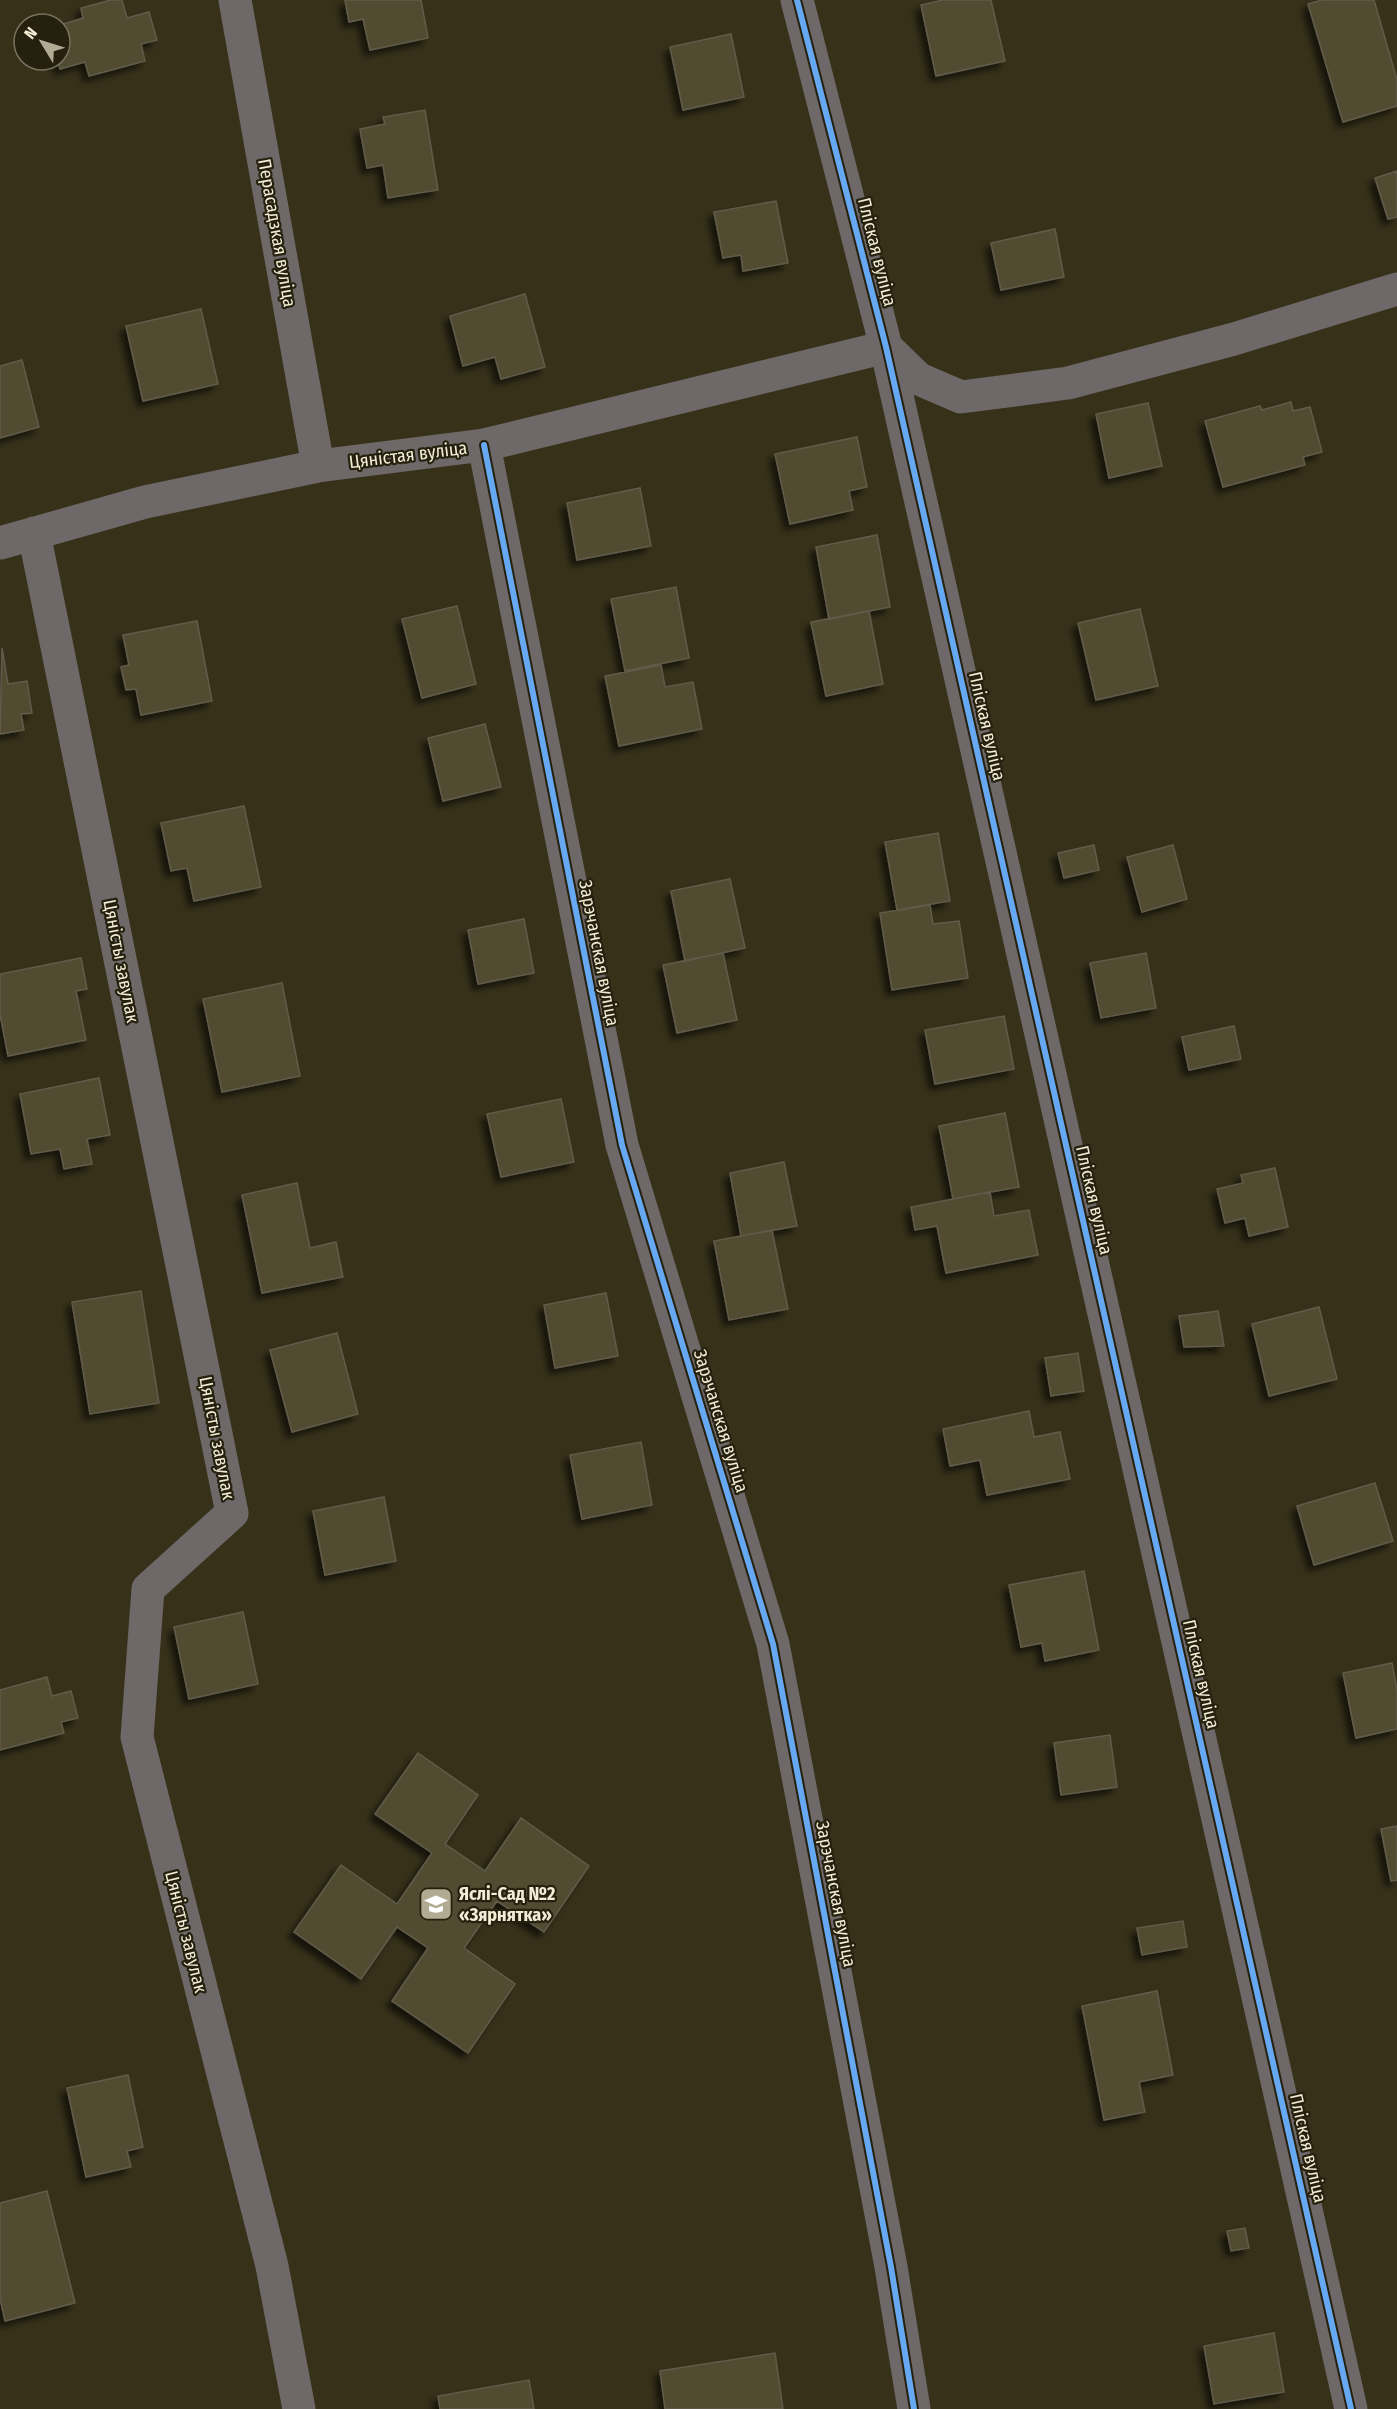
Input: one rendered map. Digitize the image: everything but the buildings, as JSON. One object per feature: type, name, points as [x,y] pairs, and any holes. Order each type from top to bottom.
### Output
[{"type":"street","name":"Перасадзкая вуліца","points":[[235,0],[318,466]]},
{"type":"street","name":"Пліская вуліца","points":[[797,0],[886,347],[1351,2409]]},
{"type":"street","points":[[886,347],[919,379],[961,397],[1068,383],[1234,339],[1397,289]]},
{"type":"street","name":"Цяністая вуліца","points":[[0,543],[145,502],[318,466],[484,445],[886,347]]},
{"type":"street","name":"Зарэчанская вуліца","points":[[484,445],[622,1145],[773,1644],[891,2267],[914,2409]]},
{"type":"street","name":"Цяністы завулак","points":[[34,533],[232,1513],[148,1589],[137,1737],[272,2266],[299,2409]]},
{"type":"cycle path","points":[[797,0],[886,347],[1351,2409]]},
{"type":"cycle path","points":[[484,445],[622,1145],[773,1644],[891,2267],[914,2409]]},
{"type":"place","name":"Яслі-Сад №2 «Зярнятка»","points":[[436,1904]]}]
